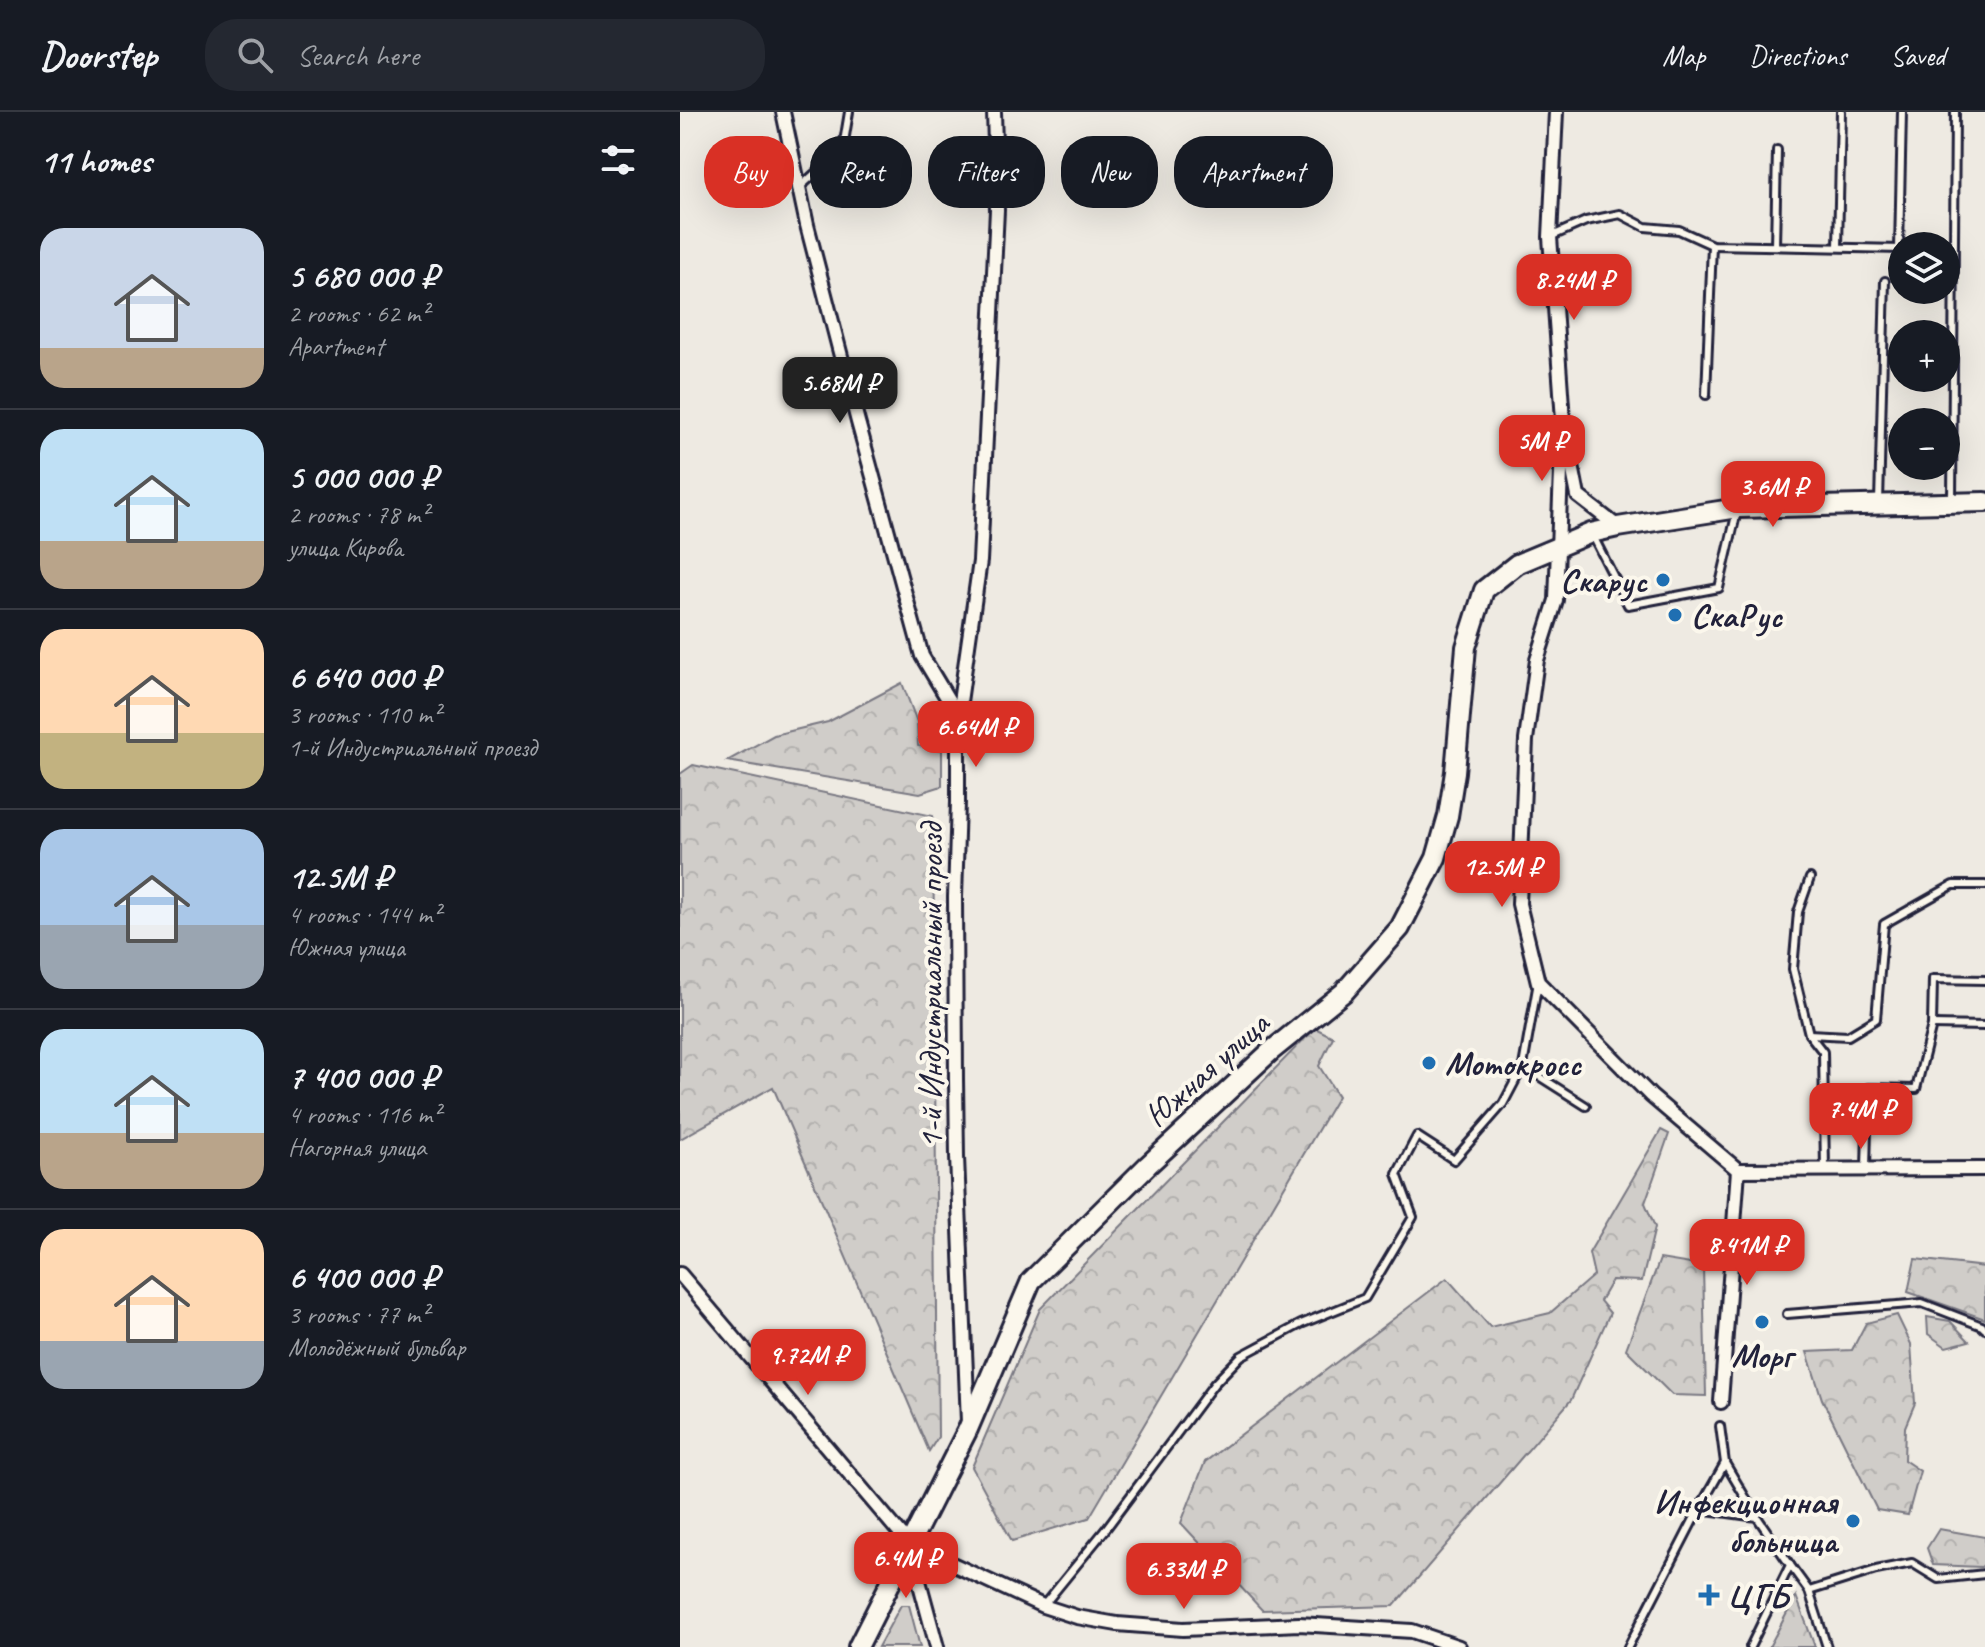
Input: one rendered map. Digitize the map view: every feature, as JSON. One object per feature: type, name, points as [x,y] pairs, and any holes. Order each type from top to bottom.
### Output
[{"type":"street","points":[[783,112],[854,407],[922,656],[958,716]]},
{"type":"street","name":"1-й Индустриальный проезд","points":[[968,1429],[956,1110],[958,716],[980,561],[997,210],[994,112]]},
{"type":"street","points":[[1556,112],[1550,237],[1563,420],[1556,600],[1537,660],[1526,740],[1519,904],[1538,982],[1651,1096],[1738,1170],[1985,1169]]},
{"type":"street","points":[[1563,420],[1578,496],[1618,527]]},
{"type":"street","name":"Южная улица","points":[[858,1647],[968,1429],[1031,1281],[1148,1165],[1271,1051],[1344,992],[1400,928],[1436,858],[1448,816],[1466,647],[1484,590],[1517,564],[1591,533],[1618,527],[1738,508],[1985,502]]},
{"type":"street","points":[[1721,1402],[1738,1170]]},
{"type":"street","points":[[680,1274],[909,1544],[1043,1606],[1077,1617],[1117,1624],[1183,1629],[1299,1624],[1412,1631],[1459,1647]]},
{"type":"street","points":[[909,1544],[937,1647]]},
{"type":"lane","points":[[799,188],[843,148],[849,112]]},
{"type":"lane","points":[[1838,247],[1841,112]]},
{"type":"lane","points":[[1900,232],[1902,112]]},
{"type":"lane","points":[[1950,232],[1955,112]]},
{"type":"lane","points":[[1775,246],[1777,150]]},
{"type":"lane","points":[[1550,237],[1586,221],[1620,214],[1645,227],[1679,230],[1712,245],[1888,249]]},
{"type":"lane","points":[[1706,395],[1712,245]]},
{"type":"lane","points":[[1879,505],[1885,281]]},
{"type":"lane","points":[[1950,304],[1952,503]]},
{"type":"lane","points":[[1591,533],[1628,605],[1719,588],[1738,508]]},
{"type":"lane","points":[[1810,878],[1798,912],[1793,969],[1809,1034],[1823,1052],[1825,1169]]},
{"type":"lane","points":[[1809,1034],[1848,1036],[1876,1019],[1884,924],[1953,885],[1985,885]]},
{"type":"lane","points":[[1866,1169],[1868,1088],[1916,1089],[1932,1025],[1933,979],[1985,980]]},
{"type":"lane","points":[[1043,1606],[1105,1530],[1214,1384],[1241,1356],[1301,1324],[1365,1298],[1413,1217],[1397,1174],[1417,1136],[1454,1160],[1503,1104],[1523,1066],[1538,982]]},
{"type":"lane","points":[[1932,1025],[1985,1026]]},
{"type":"lane","points":[[1523,1066],[1586,1106]]},
{"type":"lane","points":[[1787,1314],[1922,1303],[1985,1329]]},
{"type":"lane","points":[[1720,1426],[1725,1463],[1757,1517],[1809,1591],[1827,1647]]},
{"type":"lane","points":[[1628,1647],[1725,1463]]},
{"type":"lane","points":[[1699,1509],[1757,1517]]},
{"type":"lane","points":[[1809,1591],[1876,1570],[1912,1563],[1938,1579],[1985,1574]]},
{"type":"lane","points":[[1750,1647],[1790,1565]]},
{"type":"green space","points":[[902,683],[917,722],[918,746],[942,750],[942,786],[920,793],[727,761],[774,735],[828,722]]},
{"type":"green space","points":[[693,765],[933,816],[938,1437],[929,1451],[773,1087],[680,1139],[680,774]]},
{"type":"green space","points":[[1315,1028],[1333,1037],[1319,1066],[1338,1096],[1089,1518],[1012,1541],[972,1467],[1040,1309]]},
{"type":"green space","points":[[1661,1130],[1669,1134],[1645,1203],[1655,1227],[1642,1281],[1612,1280],[1600,1301],[1610,1313],[1571,1400],[1394,1606],[1262,1610],[1181,1523],[1205,1462],[1447,1278],[1490,1327],[1550,1313],[1594,1275],[1589,1253]]},
{"type":"green space","points":[[1660,1259],[1703,1266],[1706,1396],[1672,1395],[1626,1349]]},
{"type":"green space","points":[[1915,1259],[1985,1267],[1985,1319],[1908,1292]]},
{"type":"green space","points":[[1897,1315],[1911,1344],[1915,1403],[1905,1427],[1904,1460],[1920,1471],[1908,1515],[1877,1510],[1822,1399],[1807,1352],[1852,1350],[1866,1323]]},
{"type":"green space","points":[[1927,1317],[1950,1321],[1969,1341],[1946,1347],[1928,1334]]},
{"type":"green space","points":[[1939,1529],[1985,1537],[1985,1564],[1981,1567],[1933,1565],[1927,1548]]},
{"type":"green space","points":[[1796,1596],[1815,1647],[1769,1647]]},
{"type":"green space","points":[[901,1605],[909,1605],[920,1647],[878,1647]]},
{"type":"place","name":"Скарус","points":[[1663,580]]},
{"type":"place","name":"СкаРус","points":[[1675,615]]},
{"type":"place","name":"Мотокросс","points":[[1429,1063]]},
{"type":"place","name":"Морг","points":[[1762,1322]]},
{"type":"place","name":"Инфекционная больница","points":[[1853,1521]]},
{"type":"place","name":"ЦГБ","points":[[1709,1595]]}]
